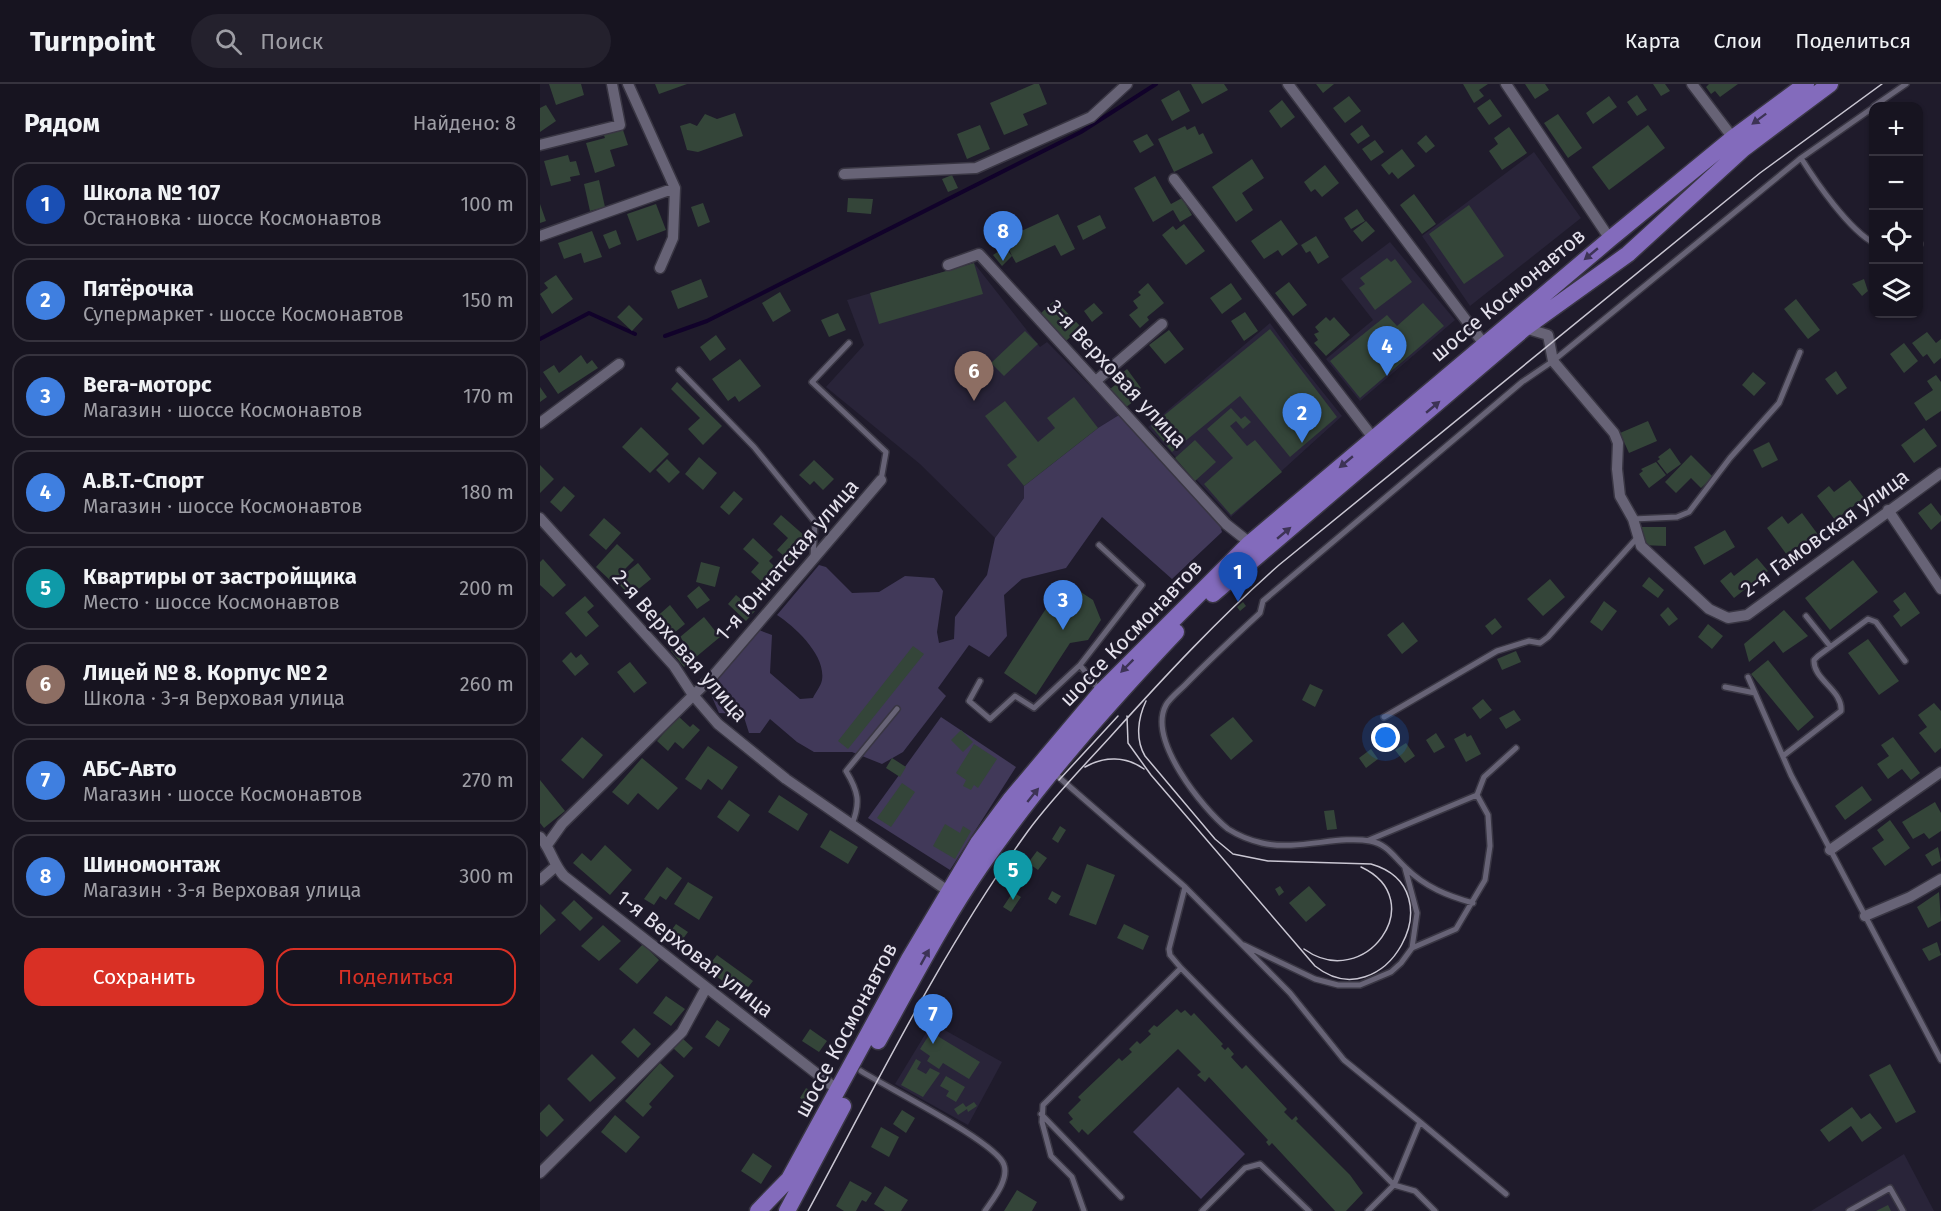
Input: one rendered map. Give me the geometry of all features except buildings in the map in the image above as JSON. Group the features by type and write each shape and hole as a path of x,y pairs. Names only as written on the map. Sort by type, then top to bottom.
{"main road":[{"name":"шоссе Космонавтов","path":"758,1211 789,1179 948,891 1010,800 1101,692 1250,543 1610,238 1733,138 1806,84"},
{"name":"шоссе Космонавтов","path":"787,1211 861,1071 937,936 979,868 1053,771 1099,716 1214,594 1525,328 1628,254 1743,149 1830,84"}],"street":[{"path":"540,145 620,125 612,84"},
{"path":"628,84 675,188 673,238 660,268"},
{"path":"844,174 976,168 1091,117 1127,84"},
{"path":"1288,84 1484,344"},
{"path":"1506,84 1610,238"},
{"path":"1692,84 1733,138"},
{"path":"1174,179 1374,439"},
{"path":"540,236 675,188"},
{"name":"3-я Верховая улица","path":"948,265 979,254 1097,380 1226,524 1250,543"},
{"path":"1097,380 1162,324"},
{"path":"1525,328 1548,335 1553,361 1614,433 1618,442 1617,468 1620,496 1633,519 1637,538"},
{"path":"540,423 619,364"},
{"name":"2-я Гамовская улица","path":"1637,538 1641,546 1709,609 1728,618 1747,615 1941,472"},
{"name":"1-я Юннатская улица","path":"543,841 713,676 881,480"},
{"path":"1888,510 1941,589"},
{"name":"2-я Верховая улица","path":"540,518 674,666 693,695 718,724 786,779 948,891"},
{"path":"1830,850 1941,772"},
{"path":"540,880 555,867 543,841"},
{"name":"1-я Верховая улица","path":"555,867 839,1091"},
{"path":"1865,915 1910,897 1941,879"},
{"path":"540,1173 682,1032 706,988"}],"lane":[{"path":"1881,102 1906,84"},
{"path":"1516,748 1484,777 1477,795 1369,840 1278,845 1251,841 1234,833 1206,809 1177,768 1167,742 1163,723 1166,706 1203,666 1260,613 1263,601 1522,382 1553,361 1801,158 1869,110"},
{"path":"1801,158 1818,186 1869,240"},
{"path":"849,343 812,382 886,452 881,480"},
{"path":"1633,519 1677,517 1689,512 1730,458 1779,403 1800,352"},
{"path":"679,370 754,447 815,522 813,559"},
{"path":"1384,717 1497,651 1529,641 1540,643 1548,637 1637,538"},
{"path":"980,681 969,701 990,719 1015,696 1034,708 1080,665 1142,585 1099,545"},
{"path":"1806,616 1830,646"},
{"path":"1783,756 1841,711 1839,699 1814,664 1818,656 1830,646 1864,620 1872,620 1905,661"},
{"path":"1080,665 1101,692"},
{"path":"1748,677 1783,756 1830,850 1941,1060"},
{"path":"1725,687 1755,693"},
{"path":"852,824 856,813 857,789 846,771 897,709"},
{"path":"1053,771 1185,887 1290,993 1344,1060 1506,1194"},
{"path":"1412,948 1456,929 1485,880 1490,846 1488,815 1477,795"},
{"path":"1369,840 1387,848 1405,867 1448,896 1473,903"},
{"path":"1240,944 1315,979 1350,986 1370,983 1391,972 1412,948 1417,913 1405,867"},
{"path":"1185,887 1169,949 1170,955 1394,1185 1415,1191 1436,1211"},
{"path":"1084,1211 1072,1177 1051,1156 1041,1114 1050,1097 1181,968"},
{"path":"861,1071 979,1140 1000,1156 1004,1164 1004,1178 985,1211"},
{"path":"1041,1114 1121,1197"},
{"path":"1368,1211 1394,1185 1420,1122"},
{"path":"1202,1211 1252,1164 1260,1164 1268,1169 1309,1211"},
{"path":"1851,1210 1890,1188 1903,1211"},
{"path":"1296,1211 1301,1203"}],"shaded area":[{"path":"1534,152 1581,218 1470,306 1422,236"},
{"path":"1390,242 1455,320 1360,401 1326,359 1373,320 1341,279"},
{"path":"974,263 1040,347 1047,342 1119,415 1098,428 1024,486 1024,498 995,538 920,464 826,387 864,345 847,300"},
{"path":"1270,323 1342,416 1231,517 1148,427"},
{"path":"1119,415 1218,518 1222,532 1172,579 1102,517 1066,568 1022,579 1004,595 1007,636 989,657 969,645 938,688 946,696 903,752 882,764 852,752 814,752 797,742 770,719 760,733 749,733 743,714 719,713 709,690 759,630 772,635 770,673 800,699 813,698 822,680 819,661 800,634 777,615 819,565 826,567 852,593 879,592 905,576 934,578 943,591 937,632 939,643 954,639 955,617 987,575 995,538 1024,498 1024,486 1098,428"},
{"path":"941,717 1016,767 950,870 868,818"},
{"path":"932,1023 1002,1062 968,1125 895,1084"},
{"path":"1178,1087 1245,1154 1201,1199 1133,1132"},
{"path":"1904,1154 1934,1211 1811,1211"}],"waterway":[{"path":"665,336 707,321 1081,132 1156,84"},
{"path":"540,339 589,313 635,334"}],"tram line":[{"path":"808,1211 939,970 997,876 1028,831 1068,782 1172,670 1279,565 1760,173 1882,84"},
{"path":"1127,716 1128,743 1151,775 1315,966 1341,978 1365,977 1386,964 1401,945 1410,922 1409,898 1396,878 1371,864 1268,861 1233,854 1215,839 1145,756 1140,743 1139,728 1146,701"},
{"path":"1059,780 1118,716"},
{"path":"1085,767 1092,763 1115,759 1130,762 1144,769"},
{"path":"1304,949 1327,959 1349,959 1368,951 1382,937 1390,919 1391,900 1381,882 1361,867"}],"place":[{"name":"Шиномонтаж","path":"1003,261"},
{"name":"А.В.Т.-Спорт","path":"1387,376"},
{"name":"Лицей № 8. Корпус № 2","path":"974,401"},
{"name":"Пятёрочка","path":"1302,443"},
{"name":"Школа № 107","path":"1238,602"},
{"name":"Вега-моторс","path":"1063,630"},
{"name":"Квартиры от застройщика","path":"1013,900"},
{"name":"АБС-Авто","path":"933,1044"}]}
